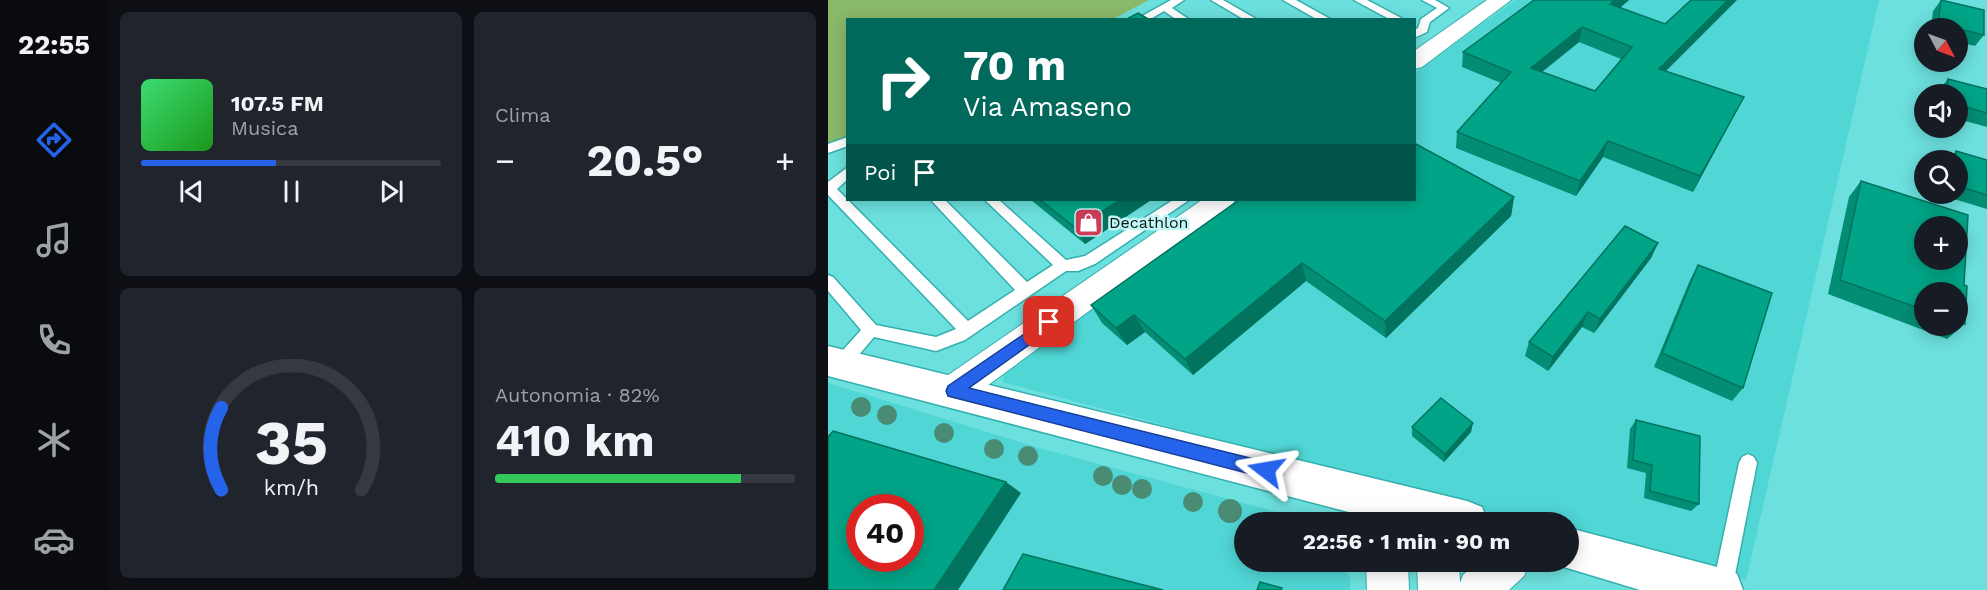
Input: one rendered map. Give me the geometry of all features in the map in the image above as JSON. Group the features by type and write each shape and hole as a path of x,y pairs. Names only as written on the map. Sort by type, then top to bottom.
{"street":[{"path":"1416,61 1501,0"},
{"path":"953,391 1220,201"},
{"path":"835,362 953,391 1363,508 1393,512"},
{"path":"1579,552 1721,590"},
{"path":"1387,572 1388,590"},
{"path":"1438,572 1439,590"},
{"path":"1478,590 1497,572"}],"lane":[{"path":"1144,18 1179,0"},
{"path":"1216,0 1249,18"},
{"path":"1288,0 1323,18"},
{"path":"1359,0 1396,18"},
{"path":"1417,31 1425,21 1444,8 1427,0"},
{"path":"1164,7 1182,18"},
{"path":"828,149 846,142"},
{"path":"846,173 829,189 967,330"},
{"path":"938,201 1026,291"},
{"path":"992,201 1063,266"},
{"path":"828,281 871,330 936,344 967,330 1063,266 1078,265 1089,260 1180,201"},
{"path":"835,362 871,330"},
{"path":"1721,590 1748,463"}],"shaded area":[{"path":"1515,0 1879,0 1746,580 1579,536 1579,512 1490,512 1002,382 1005,372 1241,201 1416,201 1416,72"},
{"path":"828,383 1039,448 1277,512 1234,512 1234,572 1346,572 1350,577 1350,590 828,590"}],"green space":[{"path":"828,0 1149,0 1115,18 846,18 846,142 828,149"}],"building":[{"path":"1534,0 1615,0 1610,4 1665,24 1691,0 1728,0 1659,69 1744,97 1700,176 1608,141 1580,181 1457,132 1511,72 1463,52","holes":["1582,27 1632,47 1595,91 1531,68"]},
{"path":"1941,0 1984,10 1984,35 1968,31 1968,18 1939,18"},
{"path":"1138,13 1147,18 1129,18"},
{"path":"1948,79 1968,84 1948,84"},
{"path":"1968,84 1987,89 1987,113 1968,108"},
{"path":"1416,144 1514,197 1385,321 1302,263 1185,359 1134,315 1116,328 1091,305 1238,201 1416,201"},
{"path":"1968,154 1987,160 1987,195 1968,189"},
{"path":"1861,181 1914,198 1914,204 1933,204 1968,215 1914,216 1914,270 1965,270 1964,282 1914,282 1914,306 1840,280"},
{"path":"1041,201 1118,201 1076,228"},
{"path":"1625,226 1658,243 1600,319 1588,312 1553,357 1529,342"},
{"path":"1698,265 1772,293 1743,388 1662,353"},
{"path":"1441,398 1473,423 1445,454 1412,427"},
{"path":"1636,420 1700,436 1699,504 1650,491 1652,465 1633,460"},
{"path":"833,431 1006,482 934,590 828,590 828,437"},
{"path":"1023,554 1163,590 1003,590"},
{"path":"1260,582 1282,588 1281,590 1257,590"}],"place":[{"name":"Decathlon","path":"1088,222"}],"route":[{"path":"1049,322 953,391 1266,470"}]}
